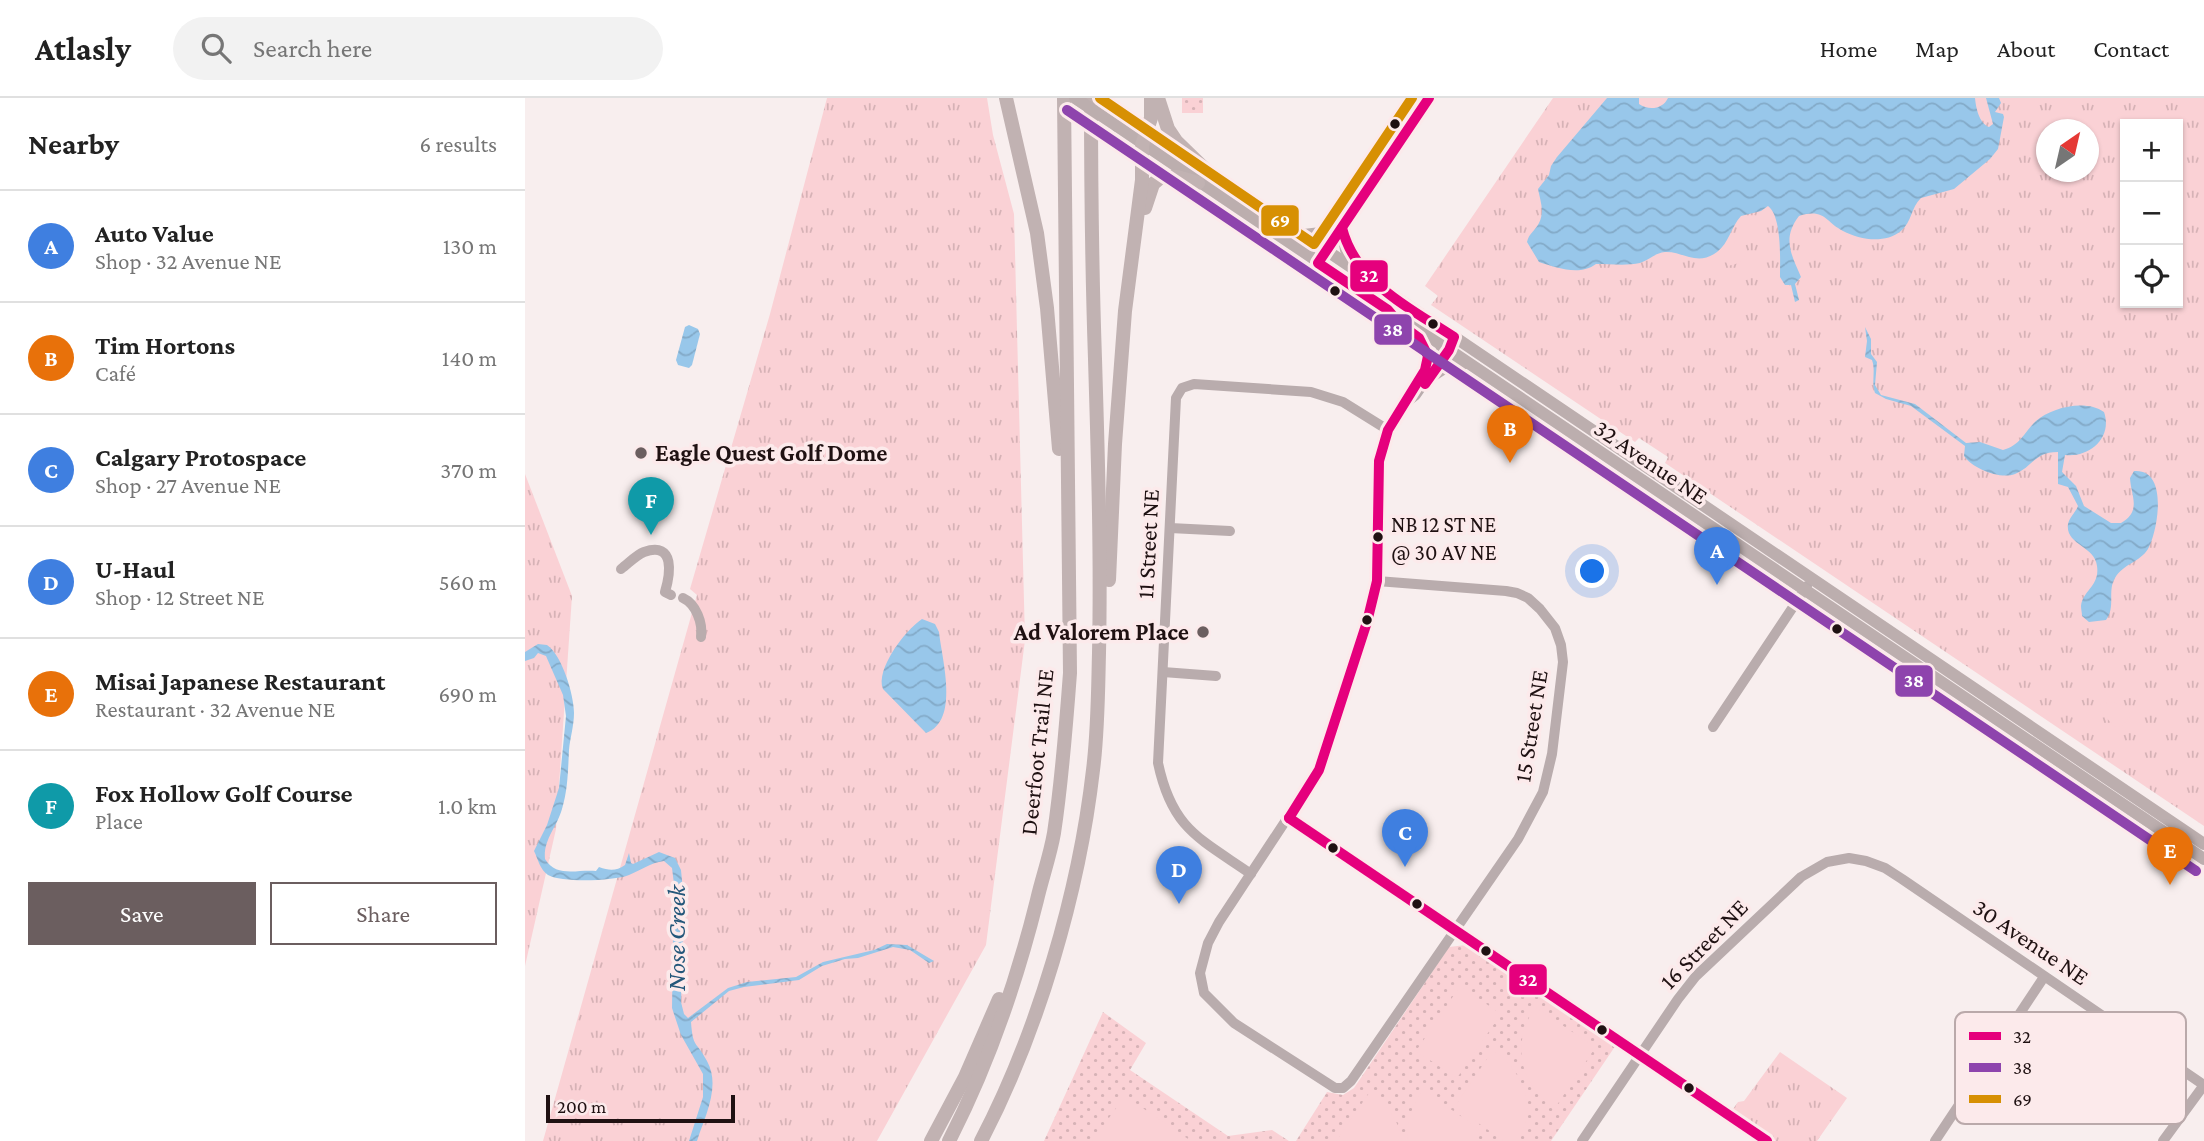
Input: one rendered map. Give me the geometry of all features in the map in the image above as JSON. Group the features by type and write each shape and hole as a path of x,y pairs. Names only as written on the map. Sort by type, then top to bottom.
{"highway":[{"path":"1006,98 1037,233 1047,307 1060,467 1067,489"},
{"path":"1012,98 1013,127"},
{"name":"Deerfoot Trail NE","path":"949,1141 996,1034 1023,959 1053,836 1063,763 1070,673 1064,98"},
{"path":"1091,98 1093,299 1101,575 1097,724"},
{"path":"981,1141 1011,1075 1052,963 1081,853 1093,770 1109,588 1123,337 1145,138 1151,118 1151,98"},
{"path":"1158,98 1168,129 1176,141 1213,177"},
{"path":"1129,281 1153,184 1161,177 1168,176 1198,183"},
{"path":"931,1141 965,1077 997,1005 1037,900"},
{"path":"987,1141 1006,1106 1037,1028 1060,959 1062,927"}],"main road":[{"name":"32 Avenue NE","path":"1075,98 1117,126 1145,138 1213,177 1327,250 2204,859"},
{"name":"32 Avenue NE","path":"1097,98 1117,111 1198,183 1467,363 2204,844"},
{"path":"1304,236 1344,225 1346,250 1368,278"},
{"path":"1388,310 1423,344 1428,356 1427,374 1452,363 1467,363"}],"street":[{"path":"1318,263 1429,98"},
{"path":"1251,874 1319,770 1367,622 1377,581 1379,461 1388,430 1407,402 1410,391 1427,374 1454,337"},
{"name":"11 Street NE","path":"1251,874 1192,833 1177,816 1158,763 1176,398 1182,388 1194,384 1311,392 1343,402 1388,430"},
{"path":"1170,528 1230,531"},
{"path":"621,569 644,552 660,551 667,556 671,569 665,592 671,595"},
{"name":"15 Street NE","path":"1251,874 1208,943 1200,974 1204,993 1234,1023 1329,1085 1343,1088 1351,1081 1518,839 1543,792 1552,754 1562,680 1561,645 1555,628 1540,609 1528,598 1517,593 1377,581"},
{"path":"1713,727 1807,585"},
{"path":"683,598 689,601 703,626 701,637"},
{"path":"1163,672 1216,676"},
{"path":"1289,818 1767,1141"},
{"name":"30 Avenue NE","path":"1827,862 1849,858 1865,860 1885,869 2096,1012"},
{"name":"16 Street NE","path":"1581,1141 1678,999 1717,955 1801,877 1827,862"},
{"path":"2021,1012 2044,977"},
{"name":"30 Avenue NE","path":"2186,1073 2204,1085"},
{"path":"2186,1110 2204,1085"},
{"path":"1935,1141 1955,1111"},
{"path":"2163,1141 2175,1124"}],"green space":[{"path":"827,98 987,98 993,135 1014,214 1025,640 986,945 877,1141 543,1141 697,595 690,589 770,314"},
{"path":"1182,98 1203,98 1203,113 1182,113"},
{"path":"1553,98 2204,98 2204,826 1665,463 1668,457 1639,438 1635,442 1431,305 1438,296 1425,286"},
{"path":"1739,236 1745,238 1746,255 1739,263 1728,266 1724,257"},
{"path":"525,474 572,596 556,829 525,966"},
{"path":"2112,702 2125,706 2130,711 2129,718 2121,727 2114,726 2100,711 2101,704"},
{"path":"1466,945 1616,1045 1551,1141 1296,1141 1327,1092 1343,1095 1354,1088 1449,947"},
{"path":"1460,986 1501,1014 1457,1078 1416,1051"},
{"path":"1535,1007 1592,1045 1593,1051 1555,1108 1533,1087 1523,1062 1523,1035"},
{"path":"1103,1012 1146,1043 1130,1070 1228,1136 1272,1130 1289,1141 1044,1141"},
{"path":"1493,1050 1512,1068 1524,1091 1527,1115 1518,1141 1504,1141 1458,1109 1457,1103"},
{"path":"1780,1052 1847,1098 1817,1141 1776,1141 1734,1112 1738,1102 1744,1101"},
{"path":"1423,1090 1478,1128 1480,1133 1474,1141 1408,1141 1411,1114"},
{"path":"1369,1093 1391,1113 1402,1141 1336,1141"},
{"path":"1125,1096 1191,1141 1092,1141"}],"water":[{"path":"1607,98 1639,98 1639,104 1651,108 1663,105 1668,98 1975,98 1980,119 1989,127 1993,124 1986,98 1999,98 2001,103 1995,112 2003,114 2004,117 1998,149 1990,159 1954,189 1921,198 1905,227 1895,235 1880,239 1857,237 1820,215 1799,216 1790,239 1791,253 1801,277 1795,284 1799,300 1795,302 1791,285 1785,285 1780,277 1778,228 1773,211 1768,206 1761,211 1741,216 1721,248 1703,258 1665,252 1640,263 1596,264 1583,270 1539,262 1527,242 1541,219 1538,189 1549,175 1557,157"},
{"path":"689,325 698,329 700,334 689,368 678,365 676,360 685,327"},
{"path":"1865,327 1871,339 1871,354 1877,362 1875,385 1881,395 1915,404 1966,443 1980,442 2003,450 2014,445 2036,421 2051,412 2079,405 2104,412 2106,421 2102,438 2090,450 2065,455 2062,472 2076,486 2084,506 2111,523 2121,523 2131,513 2134,503 2130,478 2134,471 2145,473 2152,479 2158,502 2152,540 2141,557 2122,569 2115,578 2111,610 2106,620 2089,622 2082,616 2082,601 2094,583 2097,566 2091,554 2071,537 2068,531 2069,521 2078,506 2068,487 2058,484 2058,452 2044,454 2021,471 2009,475 1994,474 1973,465 1964,456 1965,446 1911,406 1875,393 1872,360 1865,357"},
{"path":"922,619 935,624 939,632 946,688 943,716 936,726 926,733 883,689 882,681 887,661 893,651"},
{"name":"Nose Creek","path":"538,644 547,645 558,657 569,686 574,713 565,794 560,816 546,846 545,859 561,871 596,871 599,867 610,870 625,865 629,853 633,864 659,852 675,858 681,870 684,901 681,1002 688,1018 728,988 747,982 796,977 823,962 874,950 887,944 907,945 934,961 929,963 910,950 893,947 822,966 799,980 729,991 691,1022 694,1041 707,1061 712,1081 710,1101 697,1141 689,1141 703,1097 703,1074 681,1035 672,1008 676,914 671,895 675,892 672,868 664,861 612,879 555,878 545,873 534,851 547,825 559,788 566,716 563,695 546,656 538,653 534,658 525,661 525,652"}],"transit line":[{"name":"69","path":"1100,98 1314,244 1412,98"},
{"name":"32","path":"1289,818 1319,770 1367,622 1377,581 1379,461 1388,430 1425,370 1428,356 1419,338 1400,324 1388,310 1318,263 1429,98"},
{"name":"38","path":"1067,110 2196,871"},
{"name":"32","path":"1342,228 1349,247 1372,279 1403,304 1454,337 1449,350 1425,384"},
{"name":"32","path":"1289,818 1767,1141"}],"place":[{"name":"Eagle Quest Golf Dome","path":"641,453"},
{"name":"Tim Hortons","path":"1510,463"},
{"name":"Fox Hollow Golf Course","path":"651,535"},
{"name":"NB 12 ST NE @ 30 AV NE","path":"1378,537"},
{"name":"Auto Value","path":"1717,585"},
{"name":"Ad Valorem Place","path":"1203,632"},
{"name":"Calgary Protospace","path":"1405,867"},
{"name":"Misai Japanese Restaurant","path":"2170,885"},
{"name":"U-Haul","path":"1179,904"}]}
